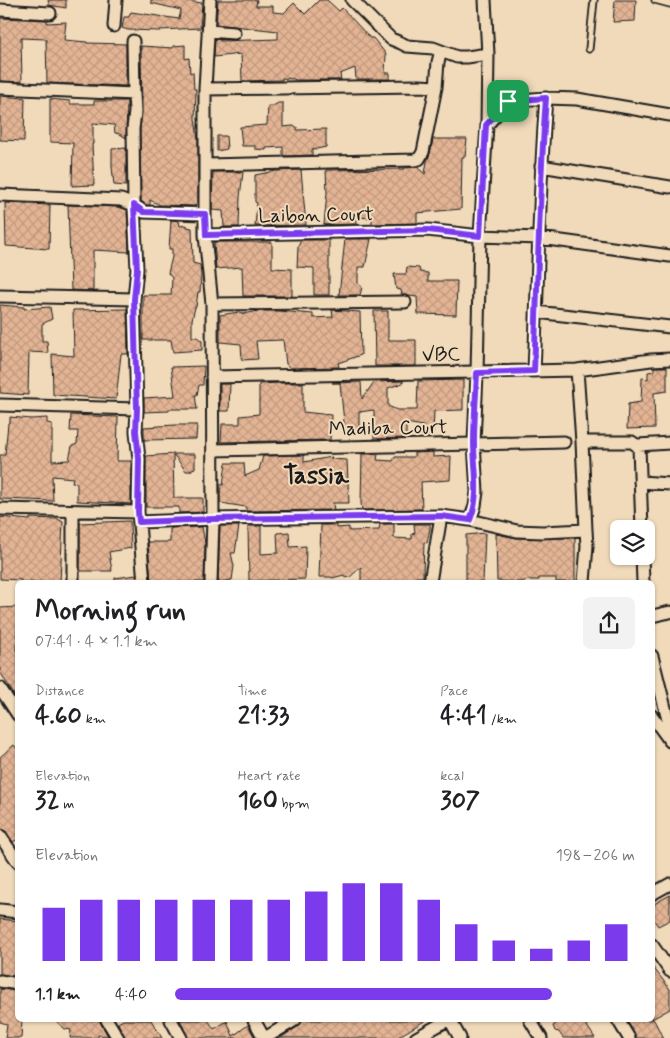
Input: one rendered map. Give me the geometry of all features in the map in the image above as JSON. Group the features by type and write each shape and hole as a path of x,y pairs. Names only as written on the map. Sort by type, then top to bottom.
{"street":[{"path":"114,26 116,0"},
{"path":"210,0 205,89 205,214 212,304 213,519 211,580"},
{"path":"352,0 396,41 407,46 433,48 462,57 488,54"},
{"path":"470,520 477,492 474,444 488,54 485,0"},
{"path":"0,10 18,5 50,13"},
{"path":"208,31 234,33"},
{"path":"133,41 135,112 133,129 134,205 137,269 134,299 136,431 139,459 138,518 144,580"},
{"path":"206,165 418,159 423,152 441,51"},
{"path":"205,89 436,87"},
{"path":"0,88 134,94"},
{"path":"486,125 508,101 546,98 577,99 670,115"},
{"path":"534,371 541,166 546,98"},
{"path":"541,166 670,187"},
{"path":"0,195 121,200 134,205 144,212 205,214"},
{"name":"Laibon Court","path":"206,235 428,230 480,236 540,238 670,256"},
{"path":"0,296 134,299"},
{"path":"212,304 405,302"},
{"path":"536,312 670,327"},
{"name":"VBC","path":"212,377 577,370 670,359"},
{"path":"577,370 587,546 584,580"},
{"path":"0,404 137,409"},
{"name":"Madiba Court","path":"213,450 564,442"},
{"path":"582,442 632,442 638,445 670,443"},
{"path":"638,445 642,520"},
{"path":"640,482 670,484"},
{"path":"0,509 73,512 138,518 441,516 470,520 518,531 586,530"},
{"path":"73,512 74,580"},
{"path":"430,580 441,516"},
{"path":"642,565 643,580"},
{"path":"655,615 670,612"},
{"path":"655,662 664,682 670,728"},
{"path":"0,689 15,711"},
{"path":"655,720 670,741"},
{"path":"1,839 15,858"},
{"path":"655,892 670,884"},
{"path":"0,910 15,912"},
{"path":"655,949 670,971"},
{"path":"0,982 15,984"},
{"path":"108,1022 118,1038"},
{"path":"172,1022 181,1038"},
{"path":"255,1022 265,1038 292,1022"},
{"path":"416,1038 445,1022"},
{"path":"450,1022 460,1038"},
{"path":"531,1022 542,1038"},
{"path":"619,1022 629,1038"}],"lane":[{"path":"589,48 594,0"},
{"path":"655,0 670,4"}],"building":[{"path":"48,0 66,0 66,8 49,5"},
{"path":"151,0 180,0 202,3 200,28 160,31 128,30 122,28 124,17 129,17 131,12 179,19 181,10 151,3"},
{"path":"218,0 257,0 256,6 273,6 273,12 284,13 294,3 305,14 319,0 327,0 339,11 342,8 370,38 373,38 386,54 385,73 390,73 390,79 356,79 355,68 340,74 341,80 295,80 282,78 282,80 242,81 241,54 214,57 215,39 220,41 278,39 278,31 216,24"},
{"path":"615,0 636,0 635,21 613,22"},
{"path":"0,18 47,20 47,23 66,22 64,40 87,43 126,44 126,86 47,83 46,39 21,38 22,82 0,81"},
{"path":"185,45 185,59 189,58 190,73 193,72 194,89 196,89 195,119 198,139 198,203 195,206 160,205 150,200 150,205 146,205 141,201 141,46 173,48 174,46"},
{"path":"0,96 25,98 24,141 0,140"},
{"path":"50,99 70,101 70,104 94,104 94,101 127,101 126,138 115,133 114,125 93,123 94,185 72,186 73,143 50,142"},
{"path":"283,103 283,127 293,126 297,127 297,130 326,129 326,147 312,150 312,155 283,156 283,147 266,148 266,150 255,149 255,146 242,146 240,127 267,125 268,106"},
{"path":"217,136 226,136 227,149 217,151"},
{"path":"433,139 467,139 465,157 462,157 461,209 417,213 417,223 372,224 372,218 356,217 356,224 324,225 327,193 326,170 404,169 417,167 425,174"},
{"path":"126,148 126,186 114,185 112,149"},
{"path":"301,170 306,225 255,226 257,203 255,202 255,175 276,171"},
{"path":"213,172 243,172 239,227 224,227 223,211 212,210"},
{"path":"5,203 50,205 49,249 6,246"},
{"path":"68,205 119,207 127,210 129,252 93,250 93,291 71,290"},
{"path":"171,220 179,221 180,226 187,225 187,227 192,228 193,263 200,265 201,275 200,292 198,292 192,320 192,337 197,337 202,341 202,350 173,352 171,340 143,340 143,295 171,295 172,278 168,273 172,257 172,249 169,249"},
{"path":"345,239 371,239 365,267 358,267 358,284 362,287 360,295 339,295"},
{"path":"301,240 329,240 329,295 314,295 314,268 297,267 298,247"},
{"path":"214,242 272,242 272,268 292,269 292,296 243,296 242,267 216,269"},
{"path":"407,267 419,268 420,272 428,273 428,281 457,281 456,315 418,314 417,297 402,295 401,290 396,289 394,274 406,274"},
{"path":"0,305 24,307 24,309 50,307 52,319 42,324 42,341 47,341 48,353 29,352 28,395 0,393"},
{"path":"127,309 128,354 121,354 116,399 53,395 52,354 74,356 73,310"},
{"path":"332,310 360,312 361,355 338,363 339,367 290,368 286,364 283,340 256,341 258,359 242,360 241,344 220,342 220,315 239,312 244,314 258,311 279,311 313,314 313,318 333,317"},
{"path":"374,311 388,311 388,340 416,340 416,366 375,366"},
{"path":"204,366 203,385 199,385 197,395 195,395 197,409 169,409 169,411 144,412 144,398 175,396 171,367"},
{"path":"654,367 667,367 667,391 654,393 655,428 627,429 628,404 641,402 642,378 648,379 648,372 654,371"},
{"path":"463,380 463,410 434,411 433,433 423,436 423,426 406,423 406,438 374,439 374,410 359,412 359,432 349,435 345,432 340,383 332,383 361,382 362,399 374,382 403,381 403,383 388,388 388,406 397,410 417,410 418,381"},
{"path":"303,383 303,412 331,415 330,440 221,442 222,424 240,424 240,416 259,414 259,384"},
{"path":"220,384 230,384 229,411 220,411"},
{"path":"71,415 118,417 117,461 131,461 131,504 77,501 77,483 72,482 73,478 52,476 53,501 0,499 0,455 5,455 10,417 47,418 47,423 52,424 52,461 69,460 72,446 77,444 78,431 70,431"},
{"path":"197,425 196,439 144,440 144,427"},
{"path":"433,452 433,457 451,456 450,480 421,482 422,509 362,510 362,454 378,454 377,460 393,461 395,457 414,457 414,453"},
{"path":"173,454 195,454 195,468 191,471 186,471"},
{"path":"173,454 174,498 203,498 203,512 179,513 179,507 146,507 146,456"},
{"path":"304,455 304,462 332,457 331,459 347,460 349,503 333,503 334,510 246,511 246,507 220,503 220,485 223,485 226,463 244,463 245,476 259,470 263,456"},
{"path":"0,517 30,520 30,518 58,519 63,522 60,580 0,579"},
{"path":"130,521 131,548 109,552 112,571 80,571 80,523"},
{"path":"380,524 394,524 394,538 412,539 412,534 415,533 414,524 430,524 427,543 424,542 423,577 416,577 416,580 361,580 361,567 350,577 345,578 344,575 332,578 319,577 321,525 336,525 336,528 349,527 349,531 379,530"},
{"path":"220,526 239,526 235,553 231,553 234,566 232,580 218,580"},
{"path":"248,526 261,526 261,554 278,553 277,533 289,532 290,547 306,546 305,579 249,580"},
{"path":"202,527 205,543 204,580 151,580 148,542 170,542 170,529"},
{"path":"485,533 483,580 466,580 466,535"},
{"path":"496,534 517,538 575,538 575,580 539,578 539,580 497,580"},
{"path":"136,575 137,580 115,580 115,578"},
{"path":"15,607 15,696 0,672 0,608"},
{"path":"14,745 15,746 15,841 13,842 6,831 0,829 0,757"},
{"path":"670,895 670,920 658,926 655,922 655,903"},
{"path":"0,919 15,921 14,976 0,974"},
{"path":"655,970 670,989 670,1009 655,1017"},
{"path":"0,989 15,991 15,1022 22,1022 21,1038 5,1038 7,1024 0,1022"},
{"path":"57,1022 100,1022 108,1036 98,1035 98,1038 70,1038 71,1030 65,1029"},
{"path":"152,1022 162,1038 125,1038 118,1023"},
{"path":"181,1022 209,1022 214,1029 227,1022 233,1036 248,1025 255,1038 188,1038"},
{"path":"301,1022 423,1022 396,1038 280,1038 299,1026"},
{"path":"558,1022 584,1022 595,1038 563,1038 559,1032 555,1031 553,1026"},
{"path":"628,1022 655,1022 663,1038 636,1038"}],"district":[{"name":"Tassia","path":"316,474"}],"route":[{"path":"546,98 541,166 534,371 477,373 474,444 477,492 470,520 441,516 213,519 139,522 134,299 137,269 134,205 144,212 205,214 206,235 428,230 480,236 486,125 508,101 546,98"}]}
